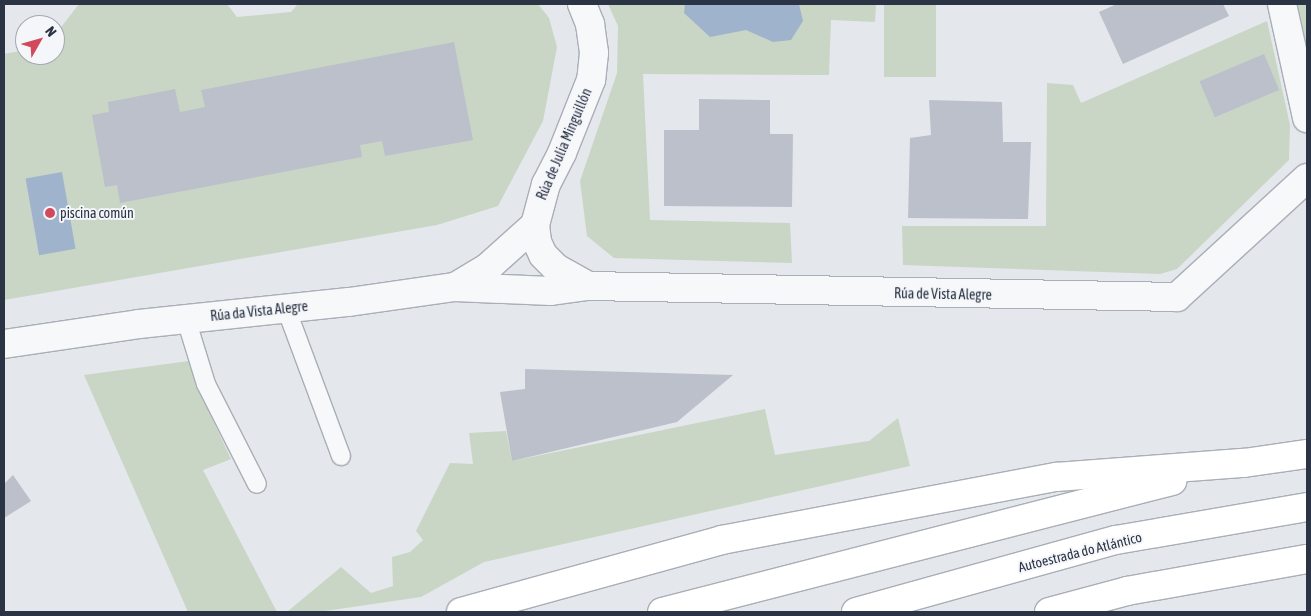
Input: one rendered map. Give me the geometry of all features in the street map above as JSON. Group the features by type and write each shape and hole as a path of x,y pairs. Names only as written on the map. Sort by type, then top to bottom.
{"highway":[{"path":"461,612 732,538 1056,477 1244,463 1307,454"},
{"path":"662,612 1244,463"},
{"name":"Autoestrada do Atlántico","path":"856,612 1116,540 1307,507"},
{"path":"1049,612 1127,591 1307,559"}],"street":[{"name":"Rúa de Julia Minguillón","path":"543,254 537,242 535,225 546,184 591,80 594,53 590,24 582,4"},
{"path":"1282,4 1307,118"},
{"name":"Rúa de Vista Alegre","path":"543,254 556,268 588,286 1177,297 1307,178"},
{"name":"Rúa da Vista Alegre","path":"455,287 493,263 535,225"},
{"name":"Rúa da Vista Alegre","path":"494,287 526,271 543,254"},
{"name":"Rúa da Vista Alegre","path":"4,344 186,319 455,287 494,287 551,292 588,286"}],"lane":[{"path":"286,308 341,456"},
{"path":"186,319 206,384 257,484"}],"green space":[{"path":"79,4 227,4 237,17 291,12 298,4 538,4 549,18 557,47 543,121 498,206 437,225 4,300 4,54 15,52 15,65 65,65 65,22"},
{"path":"608,4 876,4 875,22 831,20 829,75 643,74 650,220 790,223 792,263 614,258 587,236 580,181 617,73 618,26"},
{"path":"884,4 936,4 936,77 884,77"},
{"path":"1295,4 1307,4 1307,63"},
{"path":"1267,21 1290,125 1289,160 1177,269 1160,274 903,265 902,226 1046,226 1047,83 1073,85 1081,103"},
{"path":"189,361 195,382 231,459 203,470 277,612 188,612 84,375"},
{"path":"765,409 775,455 869,441 898,418 910,466 484,562 421,597 318,612 287,612 341,567 371,593 393,586 392,557 410,552 423,540 416,531 450,463 473,464 469,433 506,431 512,461"}],"water":[{"path":"685,4 799,4 803,21 791,40 773,42 746,30 710,37 684,13"},
{"name":"piscina común","path":"62,172 76,249 39,255 26,178"}],"building":[{"path":"1117,4 1223,4 1229,16 1123,64 1099,12"},
{"path":"454,42 473,140 385,156 382,141 360,145 362,157 120,203 117,185 105,187 92,115 109,112 108,102 175,89 180,112 205,107 201,90"},
{"path":"1264,54 1279,90 1215,117 1200,81"},
{"path":"699,99 770,100 770,134 793,134 792,207 664,206 664,130 699,130"},
{"path":"929,100 1002,102 1003,142 1031,142 1028,219 908,218 910,138 931,135"},
{"path":"525,369 733,375 677,422 512,461 500,392 525,389"},
{"path":"13,475 31,501 4,518 4,484"}],"place":[{"name":"piscina común","path":"50,213"}]}
